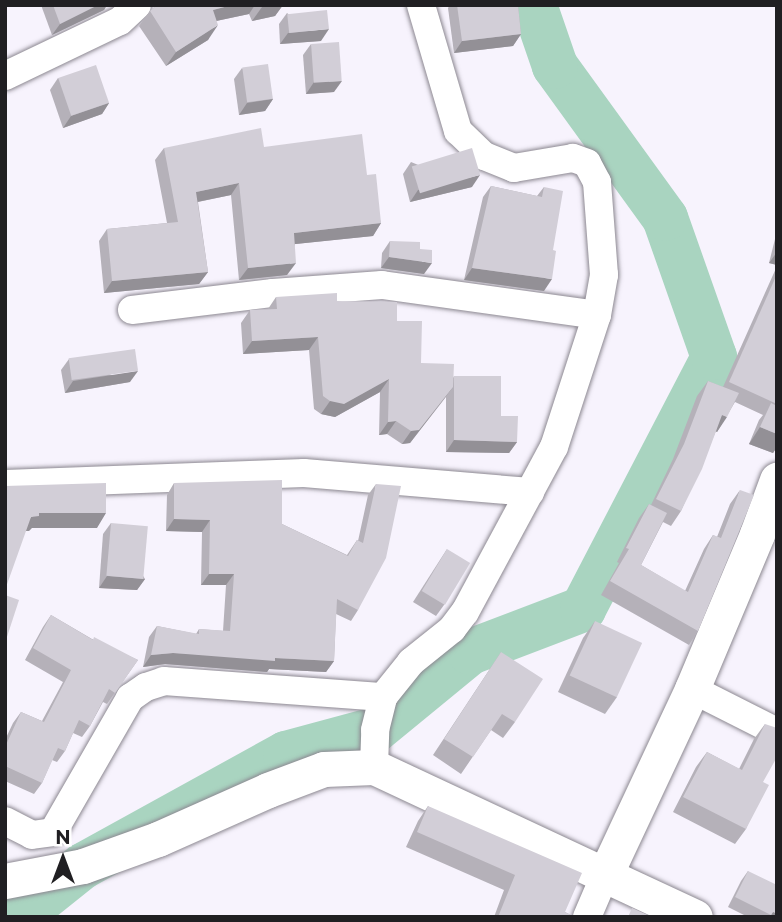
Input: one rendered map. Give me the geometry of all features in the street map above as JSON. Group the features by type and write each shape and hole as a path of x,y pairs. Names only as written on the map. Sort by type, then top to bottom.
{"street":[{"path":"5,76 120,21 137,5"},
{"path":"374,767 375,730 383,697 411,662 452,629 465,612 554,447 597,315 604,275 597,182 587,163 573,158 514,168 484,156 458,131 421,5"},
{"path":"132,310 273,293 382,285 597,315"},
{"path":"5,484 304,473 530,492"},
{"path":"587,917 692,688 777,480"},
{"path":"5,821 32,835 52,832 130,698 164,681 383,697"},
{"path":"692,688 777,732"},
{"path":"5,881 83,866 158,839 268,790 324,769 374,767 695,917"}],"building":[{"path":"53,5 98,5 60,24"},
{"path":"157,5 232,5 213,10 218,25 176,52 150,11"},
{"path":"457,5 518,5 521,34 462,41"},
{"path":"327,10 329,29 289,33 287,14"},
{"path":"339,42 342,81 314,83 311,44"},
{"path":"268,64 273,99 247,102 242,68"},
{"path":"96,65 109,103 71,116 58,78"},
{"path":"261,128 264,147 362,134 367,175 376,174 381,223 294,233 296,263 248,268 239,183 196,192 208,272 112,281 107,229 178,222 164,148"},
{"path":"472,148 480,175 420,193 412,166"},
{"path":"491,186 542,197 544,187 563,191 553,250 556,251 552,279 472,268"},
{"path":"390,241 420,242 420,249 432,250 432,263 389,257"},
{"path":"777,274 777,404 729,382"},
{"path":"337,293 337,301 397,302 397,321 422,321 421,363 454,364 453,387 419,430 411,431 396,421 388,422 389,379 344,404 330,401 323,396 318,337 252,341 250,310 277,309 276,297"},
{"path":"135,349 138,371 72,380 69,358"},
{"path":"454,376 501,376 501,416 518,416 517,442 454,440"},
{"path":"708,381 739,393 727,417 722,415 702,469 681,511 656,499 684,444"},
{"path":"771,403 777,406 777,434 760,427"},
{"path":"282,480 282,524 348,556 357,540 363,543 376,484 401,486 386,558 358,610 337,599 334,661 275,658 275,661 173,653 151,655 157,626 199,634 199,629 230,631 234,574 209,574 210,520 174,519 174,483"},
{"path":"106,483 106,513 39,513 39,516 31,517 5,590 5,486"},
{"path":"740,490 754,495 698,631 610,581 629,549 626,548 649,504 667,513 641,565 688,592 713,535 721,538"},
{"path":"111,523 148,526 143,579 106,576"},
{"path":"447,549 470,563 445,605 422,591"},
{"path":"5,595 19,600 5,643"},
{"path":"51,615 93,640 94,637 138,660 115,693 109,689 90,726 79,720 65,751 58,748 42,783 5,766 5,747 21,712 44,722 71,670 33,648"},
{"path":"595,621 642,643 617,697 570,675"},
{"path":"501,652 543,679 515,722 502,714 473,757 444,739"},
{"path":"765,724 777,728 777,757 763,782 769,785 746,829 683,797 707,752 742,770"},
{"path":"428,806 582,873 565,912 575,917 498,917 515,875 417,832"},
{"path":"748,871 777,885 777,913 773,912 771,915 735,897"},
{"path":"632,908 652,917 628,917"}],"waterway":[{"path":"19,917 83,866 286,754 375,730 470,652 583,609 714,357 665,218 555,66 534,5"}]}
